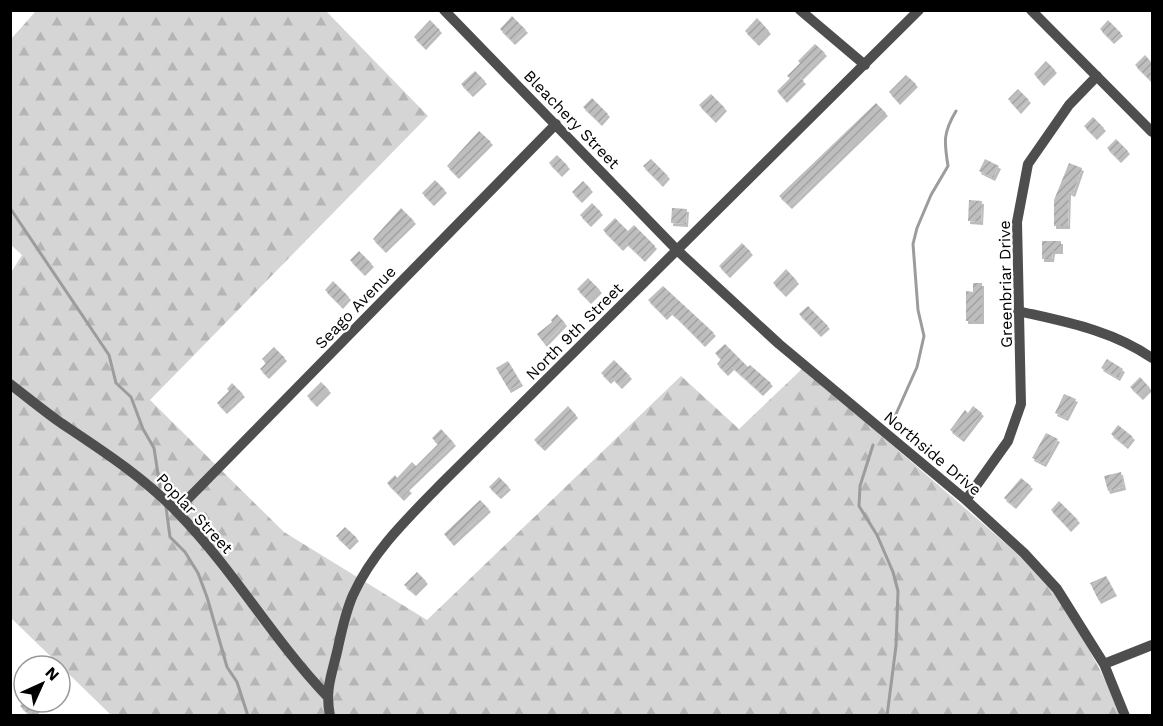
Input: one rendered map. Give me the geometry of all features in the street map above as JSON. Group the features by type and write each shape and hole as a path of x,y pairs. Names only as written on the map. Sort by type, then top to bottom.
{"street":[{"name":"Bleachery Street","path":"444,10 677,250"},
{"path":"801,10 865,65"},
{"name":"North 9th Street","path":"330,716 326,695 352,597 371,562 406,519 918,10"},
{"path":"1032,10 1152,132"},
{"name":"Greenbriar Drive","path":"966,500 1008,441 1021,404 1022,365 1018,311 1017,222 1028,164 1069,105 1097,76"},
{"name":"Seago Avenue","path":"176,511 556,124"},
{"name":"Northside Drive","path":"677,250 779,344 966,500 1024,553 1057,589 1104,664 1125,716"},
{"path":"1018,311 1090,327 1134,345 1152,358"},
{"name":"Poplar Street","path":"10,384 59,421 128,467 176,511 233,577 311,680 326,695"},
{"path":"1104,664 1152,645"}],"green space":[{"path":"36,11 326,11 428,116 150,400 284,532 427,620 681,376 739,429 803,368 1056,587 1122,715 111,715 72,677 72,654 48,654 11,618 10,274 22,255 11,245 11,39"}],"building":[{"path":"512,16 526,30 513,42 500,29"},
{"path":"757,18 769,31 757,43 745,31"},
{"path":"430,20 440,30 424,47 414,37"},
{"path":"1108,20 1121,33 1112,41 1100,29"},
{"path":"815,44 825,53 800,78 804,81 785,100 777,91 790,78 787,76 800,63 798,61"},
{"path":"1145,55 1152,63 1152,82 1135,65"},
{"path":"1046,61 1055,70 1042,83 1034,74"},
{"path":"475,71 485,81 471,94 461,84"},
{"path":"906,75 916,84 898,102 889,92"},
{"path":"1018,89 1029,100 1019,111 1008,99"},
{"path":"711,94 725,108 714,120 699,105"},
{"path":"592,98 608,114 600,123 583,107"},
{"path":"876,103 886,113 790,206 779,196"},
{"path":"1093,117 1104,128 1095,137 1084,126"},
{"path":"479,131 491,142 457,176 447,166"},
{"path":"1116,139 1128,151 1119,160 1107,148"},
{"path":"557,155 568,166 560,174 549,163"},
{"path":"651,159 668,176 661,184 643,166"},
{"path":"985,159 999,166 993,178 979,171"},
{"path":"1069,163 1082,168 1073,194 1069,192 1068,226 1054,226 1054,200"},
{"path":"435,180 445,190 432,203 422,193"},
{"path":"583,181 591,189 580,200 572,192"},
{"path":"969,200 982,201 981,222 968,221"},
{"path":"592,203 601,212 589,224 580,215"},
{"path":"401,208 414,221 384,250 373,239"},
{"path":"672,208 687,209 686,224 671,223"},
{"path":"615,218 628,231 634,225 655,246 643,259 626,243 621,248 603,230"},
{"path":"1042,241 1061,241 1061,251 1053,251 1052,259 1042,259"},
{"path":"742,243 751,252 728,275 719,266"},
{"path":"359,251 372,264 363,273 350,260"},
{"path":"786,269 797,281 784,294 773,283"},
{"path":"588,278 600,290 589,301 577,289"},
{"path":"333,281 349,297 341,306 325,290"},
{"path":"973,283 982,283 982,321 966,321 966,291 973,292"},
{"path":"663,286 714,333 703,344 670,312 665,317 648,300"},
{"path":"808,306 828,326 819,334 799,314"},
{"path":"557,314 565,323 545,344 537,334 552,322 551,320"},
{"path":"725,344 748,367 750,365 771,383 761,393 732,367 726,373 717,364 721,359 715,353"},
{"path":"274,347 285,358 267,376 260,369 266,363 262,359"},
{"path":"1107,359 1123,369 1118,378 1101,368"},
{"path":"614,360 630,376 620,386 612,378 609,381 601,373"},
{"path":"508,361 521,383 509,390 496,368"},
{"path":"1140,377 1150,388 1141,397 1130,387"},
{"path":"321,382 329,390 315,404 307,396"},
{"path":"232,383 243,394 225,411 217,403 229,391 227,389"},
{"path":"1064,394 1076,399 1066,418 1055,413"},
{"path":"568,406 576,415 543,448 534,440"},
{"path":"973,406 982,413 962,439 950,430 965,410 968,413"},
{"path":"1118,425 1133,437 1126,446 1111,434"},
{"path":"441,429 454,443 407,488 410,490 402,498 387,483 395,475 397,478 412,462 416,466 438,444 432,438"},
{"path":"1046,433 1058,439 1044,464 1032,458"},
{"path":"1121,472 1124,487 1108,491 1104,476"},
{"path":"499,477 509,487 499,496 489,487"},
{"path":"1021,478 1031,486 1014,506 1004,498"},
{"path":"480,500 489,509 452,543 444,534"},
{"path":"1059,501 1078,520 1069,529 1051,510"},
{"path":"345,527 357,538 348,547 336,536"},
{"path":"417,572 426,581 414,593 404,585"},
{"path":"1106,576 1115,593 1099,601 1090,583"}],"waterway":[{"path":"892,423 917,367 924,336 918,310 913,244 931,195 948,166 946,137 956,111"},
{"path":"10,208 109,355 116,383 131,397 143,429 154,448 160,487"},
{"path":"873,445 860,486 859,506 877,535 893,572 898,591 896,646 887,716"},
{"path":"166,507 170,537 185,552 198,573 227,667 237,682 248,716"}]}
